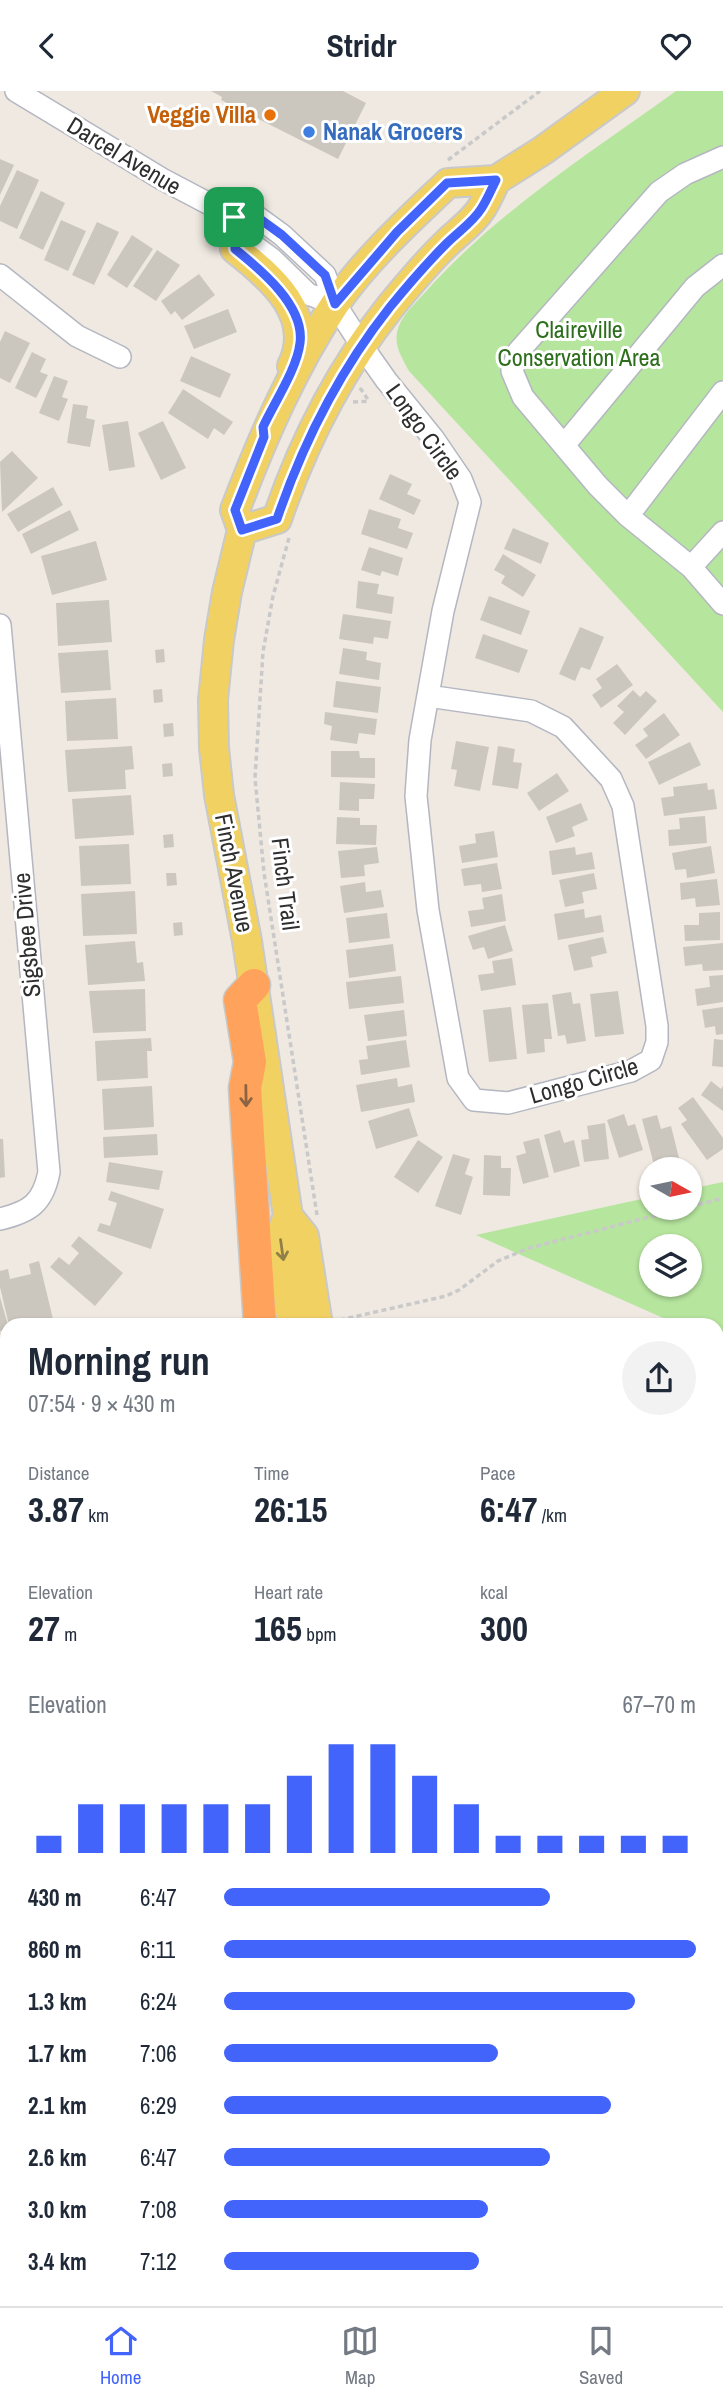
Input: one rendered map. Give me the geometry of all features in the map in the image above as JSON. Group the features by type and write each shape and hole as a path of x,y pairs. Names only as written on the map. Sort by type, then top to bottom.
{"highway":[{"path":"254,985 240,1000 250,1062 245,1088 260,1318"}],"main road":[{"name":"Finch Avenue","path":"299,1282 304,1236 288,1216 254,985 219,795 213,727 219,641 227,592 242,530 235,510 264,437 335,304 397,232 447,183 496,180 542,151 625,91"},
{"path":"242,530 277,519 313,429 362,346 426,264 480,211 496,180"},
{"path":"234,224 235,249 270,277 280,289 297,324 301,341 297,357 263,427 264,437"},
{"path":"299,1282 325,1318"},
{"path":"293,1318 299,1282"}],"street":[{"name":"Darcel Avenue","path":"16,91 234,224 307,293 335,304"},
{"path":"723,157 685,174 659,192 518,352 512,370 523,397 598,486 628,516 691,567 723,604"},
{"path":"565,444 695,286 723,265"},
{"path":"0,275 77,336 120,357"},
{"name":"Longo Circle","path":"335,304 386,380 433,437 460,479 470,502 443,611 420,740 416,796 428,910 458,1078 474,1100 508,1103 633,1071 651,1060 657,1042 657,1026 623,806 611,779 563,727 531,711 428,696"},
{"path":"628,516 723,391"},
{"path":"691,567 723,532"},
{"name":"Sigsbee Drive","path":"0,625 5,745 49,1172 38,1202 17,1215 0,1219"}],"path":[{"path":"347,403 369,401"},
{"name":"Finch Trail","path":"292,527 280,566 263,652 255,778 266,885 318,1221"},
{"path":"702,1204 723,1198"},
{"path":"349,1318 446,1296 459,1290 498,1261 529,1248 639,1220"}],"green space":[{"name":"Claireville Conservation Area","path":"676,91 723,91 723,712 409,371 398,349 396,338 401,321 408,311 485,233 547,183"},
{"path":"723,1182 723,1318 663,1318 476,1235 639,1200 639,1220 702,1220 702,1186"}],"building":[{"path":"211,91 343,91 366,103 338,159 221,100 222,97"},
{"path":"0,159 14,165 0,195"},
{"path":"17,170 39,180 17,229 0,221 0,206"},
{"path":"41,191 65,203 43,250 19,238"},
{"path":"61,220 86,231 68,271 44,260"},
{"path":"97,222 119,232 94,285 72,275"},
{"path":"132,235 153,249 127,288 107,275"},
{"path":"157,250 180,265 156,301 133,286"},
{"path":"199,274 215,295 182,320 175,311 171,315 161,301"},
{"path":"228,309 237,332 194,349 184,326"},
{"path":"5,331 30,343 10,383 0,378 0,342"},
{"path":"32,352 46,359 40,372 48,375 36,398 15,388"},
{"path":"191,356 231,374 220,398 180,381"},
{"path":"54,376 68,381 62,397 68,399 59,421 39,413"},
{"path":"183,389 233,422 224,435 214,428 208,439 168,413"},
{"path":"73,404 88,406 86,418 95,420 90,447 67,443"},
{"path":"128,421 135,467 109,471 102,425"},
{"path":"163,421 186,468 161,480 138,433"},
{"path":"12,451 38,478 2,512 0,462"},
{"path":"390,474 412,484 407,494 421,500 414,515 379,499"},
{"path":"53,487 63,505 18,532 7,514"},
{"path":"369,509 401,519 398,528 413,533 407,549 361,534"},
{"path":"70,510 79,530 31,554 22,534"},
{"path":"513,528 549,543 541,564 504,549"},
{"path":"96,541 107,580 52,595 41,556"},
{"path":"369,547 403,558 398,576 382,571 380,576 361,570"},
{"path":"503,554 536,575 523,597 501,583 505,576 494,570"},
{"path":"358,581 379,584 377,594 394,597 392,614 356,608"},
{"path":"489,596 530,611 521,635 480,620"},
{"path":"109,600 112,642 58,646 56,603"},
{"path":"343,614 391,621 388,639 374,637 373,644 339,639"},
{"path":"580,627 604,637 590,670 581,667 575,681 559,674"},
{"path":"483,634 528,650 519,673 475,658"},
{"path":"343,648 367,652 366,660 381,663 379,680 339,674"},
{"path":"164,649 165,662 156,663 155,650"},
{"path":"108,650 111,690 61,693 58,653"},
{"path":"617,664 633,685 601,708 592,695 602,688 596,679"},
{"path":"336,681 381,687 378,713 333,707"},
{"path":"162,689 163,702 154,703 153,690"},
{"path":"633,690 640,697 646,691 657,701 625,735 613,723 624,712 617,706"},
{"path":"116,698 118,739 67,741 65,701"},
{"path":"325,712 377,719 375,735 359,733 357,744 330,740 332,726 324,724"},
{"path":"664,713 680,735 646,759 635,745 648,736 643,729"},
{"path":"173,723 174,736 164,737 163,724"},
{"path":"456,741 489,747 480,791 454,786 457,770 451,769"},
{"path":"690,742 701,765 659,785 648,762"},
{"path":"132,746 134,769 125,770 126,789 68,792 65,750"},
{"path":"498,746 515,749 513,762 522,763 518,789 492,785"},
{"path":"331,751 359,751 360,758 375,758 375,778 331,777"},
{"path":"172,763 173,776 163,777 162,764"},
{"path":"557,773 569,791 539,811 527,793"},
{"path":"340,782 375,784 374,799 359,799 359,811 339,810"},
{"path":"707,783 708,790 714,789 717,809 664,816 661,798 674,796 673,787"},
{"path":"131,795 134,835 75,839 72,799"},
{"path":"581,803 588,820 572,827 575,836 556,843 546,817"},
{"path":"705,816 707,843 669,846 668,830 680,829 679,818"},
{"path":"337,817 360,818 360,825 377,825 376,845 336,844"},
{"path":"494,831 498,857 462,863 459,846 476,843 475,834"},
{"path":"173,834 174,847 164,848 163,835"},
{"path":"129,844 131,884 81,886 79,846"},
{"path":"711,846 715,873 687,878 686,869 675,870 672,853"},
{"path":"377,847 379,863 364,865 365,876 341,878 338,851"},
{"path":"575,847 576,855 592,852 595,869 552,875 549,851"},
{"path":"497,863 502,889 482,892 481,884 464,886 461,869"},
{"path":"166,873 176,873 177,885 167,886"},
{"path":"594,873 597,889 582,892 584,903 565,907 559,880"},
{"path":"717,879 720,905 696,907 695,898 681,900 680,883"},
{"path":"365,882 366,892 381,890 384,907 344,913 340,886"},
{"path":"135,891 137,934 83,936 81,894"},
{"path":"502,894 506,921 471,927 468,911 484,909 482,898"},
{"path":"584,909 585,918 601,915 604,932 558,940 554,914"},
{"path":"720,912 720,940 685,941 684,925 699,925 699,913"},
{"path":"387,913 390,938 349,943 346,918"},
{"path":"182,922 183,935 174,936 173,923"},
{"path":"505,925 513,951 488,959 484,947 473,950 468,936"},
{"path":"603,937 607,953 591,957 593,967 574,971 568,945"},
{"path":"135,941 137,963 143,962 145,981 88,985 85,945"},
{"path":"723,943 723,970 703,971 702,964 685,966 683,947"},
{"path":"393,944 396,971 349,978 346,950"},
{"path":"512,958 516,985 481,991 478,975 494,973 492,961"},
{"path":"723,975 723,1002 697,1006 695,989 710,987 709,976"},
{"path":"401,976 404,1003 349,1009 346,982"},
{"path":"145,989 146,1031 93,1033 89,991"},
{"path":"618,991 624,1034 595,1037 590,994"},
{"path":"571,992 573,1004 580,1003 586,1041 567,1044 565,1035 558,1036 552,995"},
{"path":"548,1003 552,1039 544,1039 545,1052 527,1054 522,1005"},
{"path":"511,1007 517,1059 489,1062 483,1010"},
{"path":"723,1007 723,1034 716,1035 715,1026 705,1028 702,1010"},
{"path":"404,1010 407,1036 368,1041 364,1015"},
{"path":"151,1038 152,1051 147,1051 148,1078 97,1081 95,1041"},
{"path":"714,1039 723,1040 723,1067 712,1066"},
{"path":"406,1040 410,1067 361,1075 359,1060 368,1059 366,1046"},
{"path":"397,1078 398,1087 412,1084 415,1102 361,1112 356,1085"},
{"path":"711,1081 721,1089 723,1086 723,1111 701,1095"},
{"path":"152,1086 154,1127 104,1130 102,1089"},
{"path":"693,1097 723,1138 723,1149 707,1160 681,1124 687,1120 678,1108"},
{"path":"409,1108 418,1136 376,1149 368,1121"},
{"path":"624,1114 628,1126 635,1124 643,1150 619,1158 607,1120"},
{"path":"657,1115 661,1129 671,1126 679,1157 652,1157 642,1119"},
{"path":"605,1123 609,1159 584,1162 581,1140 589,1139 587,1126"},
{"path":"560,1130 564,1143 574,1140 580,1166 554,1173 544,1135"},
{"path":"157,1134 158,1155 104,1158 103,1137"},
{"path":"539,1138 549,1177 523,1184 516,1156 526,1153 523,1142"},
{"path":"0,1139 3,1139 5,1177 0,1178"},
{"path":"418,1140 443,1157 418,1193 394,1177"},
{"path":"453,1154 470,1159 465,1174 473,1177 461,1215 435,1206"},
{"path":"484,1155 501,1156 501,1168 511,1168 510,1196 483,1195"},
{"path":"109,1162 163,1171 159,1190 106,1182"},
{"path":"111,1191 164,1209 151,1249 97,1231 100,1223 110,1226 117,1203 108,1200"},
{"path":"79,1236 123,1273 95,1306 50,1267 59,1257 69,1265 79,1253 71,1246"},
{"path":"39,1261 53,1318 7,1318 0,1287 0,1271 8,1269 10,1279 31,1274 29,1264"},
{"path":"0,1297 6,1318 0,1318"}],"place":[{"name":"Veggie Villa","path":"270,115"},
{"name":"Nanak Grocers","path":"309,132"}],"route":[{"path":"496,180 480,211 426,264 362,346 313,429 277,519 242,530 235,510 264,437 263,427 297,357 301,341 291,309 280,289 270,277 235,249 234,217 249,211 293,244 325,275 335,304 397,232 447,183 496,180"}]}
